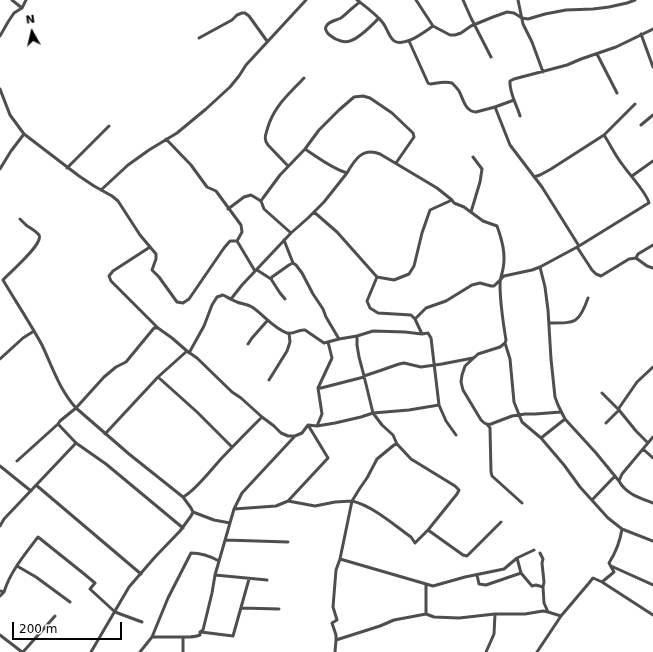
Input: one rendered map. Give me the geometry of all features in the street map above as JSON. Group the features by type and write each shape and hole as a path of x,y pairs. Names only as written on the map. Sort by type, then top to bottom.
{"street":[{"path":"12,0 22,8"},
{"path":"0,36 14,13 22,8 26,0"},
{"path":"102,190 128,165 177,133 218,98 240,76 246,65 306,0"},
{"path":"416,0 433,26 450,35 455,35 474,24 507,12 514,13 522,18 528,19 566,10 609,7 635,0"},
{"path":"463,0 491,57"},
{"path":"518,0 523,24 532,42 543,72"},
{"path":"379,18 363,33 348,42 342,42 330,36 326,30 328,24 340,18 358,1 379,18 386,27 390,36 397,42 409,41 433,26"},
{"path":"199,38 242,13 245,13 249,16 267,41"},
{"path":"520,116 511,92 510,81 567,65 616,47 653,29"},
{"path":"641,34 653,67"},
{"path":"409,41 428,83 452,83 459,91 463,101 470,111 473,112 495,107 514,100"},
{"path":"597,54 617,93"},
{"path":"288,166 266,143 265,138 276,109 304,78"},
{"path":"0,89 10,115 24,134 68,168 118,201 140,235 156,256 152,268 153,272 159,277 178,302 183,303 189,299 224,248 230,241 237,241"},
{"path":"261,201 271,186 288,166 306,149 320,130 354,97 363,96 370,98 392,113 414,134 396,163"},
{"path":"534,177 551,169 604,135 635,104"},
{"path":"495,107 510,145 542,187 592,270 596,274 601,276 629,260 636,258 638,254 653,245"},
{"path":"641,125 653,115"},
{"path":"68,168 109,126"},
{"path":"0,169 24,134"},
{"path":"415,319 426,308 446,301 472,285 480,283 494,286 504,276 532,270 578,246 649,203 648,197 622,164 604,135"},
{"path":"166,139 191,165 206,187 216,191 242,227 242,232 237,241"},
{"path":"513,149 517,146"},
{"path":"306,149 327,164 347,173"},
{"path":"231,299 284,240 324,202 347,173 353,162 362,154 374,151 396,163 437,188 454,203 464,207 483,221 497,226 504,252 503,268 500,280 505,343 510,359 514,402 518,415 522,422 541,438 608,518 622,529 653,541"},
{"path":"471,212 480,182 482,169 473,157"},
{"path":"632,176 653,161"},
{"path":"228,208 244,197 251,196 261,201 264,209 291,233"},
{"path":"314,212 337,232 377,277 394,280 409,274 414,266 422,233 430,210 452,200"},
{"path":"20,219 40,236 40,240 30,253 2,281 34,331 68,399 105,434 183,497 191,508 192,512 191,516 182,528 129,588 91,652"},
{"path":"284,240 293,263 302,273 338,339"},
{"path":"237,241 256,270 271,279 285,299"},
{"path":"150,247 113,271 109,276 111,281 157,327 197,358 232,392 242,398 281,433 288,436 295,436 302,433 308,426 317,426 361,417 373,412 409,410 439,405"},
{"path":"636,258 647,266 653,268"},
{"path":"271,279 293,263"},
{"path":"540,266 548,310 555,397 561,412 565,419 596,453 621,485 634,496 653,502"},
{"path":"377,277 367,301 370,308 378,313 411,315 415,319 422,334"},
{"path":"105,434 158,377 188,352 204,326 212,305 218,297 223,295 253,308 267,321 279,329 289,333 301,329 305,330 322,342 357,336 373,331 422,334 428,333 431,338 439,405 446,421 456,434"},
{"path":"549,323 569,322 579,318 588,298"},
{"path":"248,344 267,321"},
{"path":"17,461 76,408 110,372 126,362 152,330 157,327"},
{"path":"0,359 23,338 34,331"},
{"path":"269,380 287,351 290,342 289,333"},
{"path":"288,501 315,506 335,502 358,502 374,511 411,537 415,543 428,530 459,490 411,459 373,412 358,357 357,336"},
{"path":"317,426 322,414 318,388 332,358 328,342"},
{"path":"505,343 500,347 478,354 473,358 465,366 461,382 463,390 481,420 490,428 492,476 522,503"},
{"path":"318,388 364,377 404,363 421,367 473,358"},
{"path":"606,422 619,410 620,406 637,382 653,367"},
{"path":"158,377 197,412 232,447"},
{"path":"602,393 648,443"},
{"path":"487,424 518,415 561,412"},
{"path":"183,497 204,478 262,417"},
{"path":"541,438 565,419"},
{"path":"58,424 76,443 106,464 182,528"},
{"path":"234,509 276,506 288,501 328,458 308,426"},
{"path":"152,637 194,637 200,635 205,623 215,575 234,509 242,494 295,436"},
{"path":"619,481 622,474 653,437"},
{"path":"0,526 4,519 76,443"},
{"path":"335,652 336,635 332,623 337,620 332,607 336,570 340,559 352,501 377,459 394,445 398,444"},
{"path":"643,449 653,458"},
{"path":"0,466 31,491"},
{"path":"592,500 615,476"},
{"path":"36,485 141,574"},
{"path":"192,512 214,520 230,523"},
{"path":"428,530 463,555 468,556 501,522"},
{"path":"602,582 614,572 609,563 617,550 622,529"},
{"path":"0,596 17,566 38,537 94,583 90,589 115,612 142,622"},
{"path":"225,540 288,542"},
{"path":"340,559 433,586 465,577 504,569 517,558 534,550"},
{"path":"540,553 543,559 544,603 548,612"},
{"path":"140,652 152,637 168,598 191,554 210,556 219,561"},
{"path":"517,558 521,573 532,586 536,584 543,587"},
{"path":"17,566 36,577 70,602"},
{"path":"611,566 653,585"},
{"path":"477,575 479,584 486,585 508,579 521,573"},
{"path":"215,575 267,580"},
{"path":"537,652 562,616 593,578 602,582 653,615"},
{"path":"200,632 233,636 249,579"},
{"path":"426,584 426,614"},
{"path":"242,608 280,609"},
{"path":"336,640 394,620 426,614 434,617 459,618 495,614 515,615 543,611 562,616"},
{"path":"486,652 494,634 495,614"},
{"path":"0,635 22,652 55,616"},
{"path":"183,637 183,652"}]}
